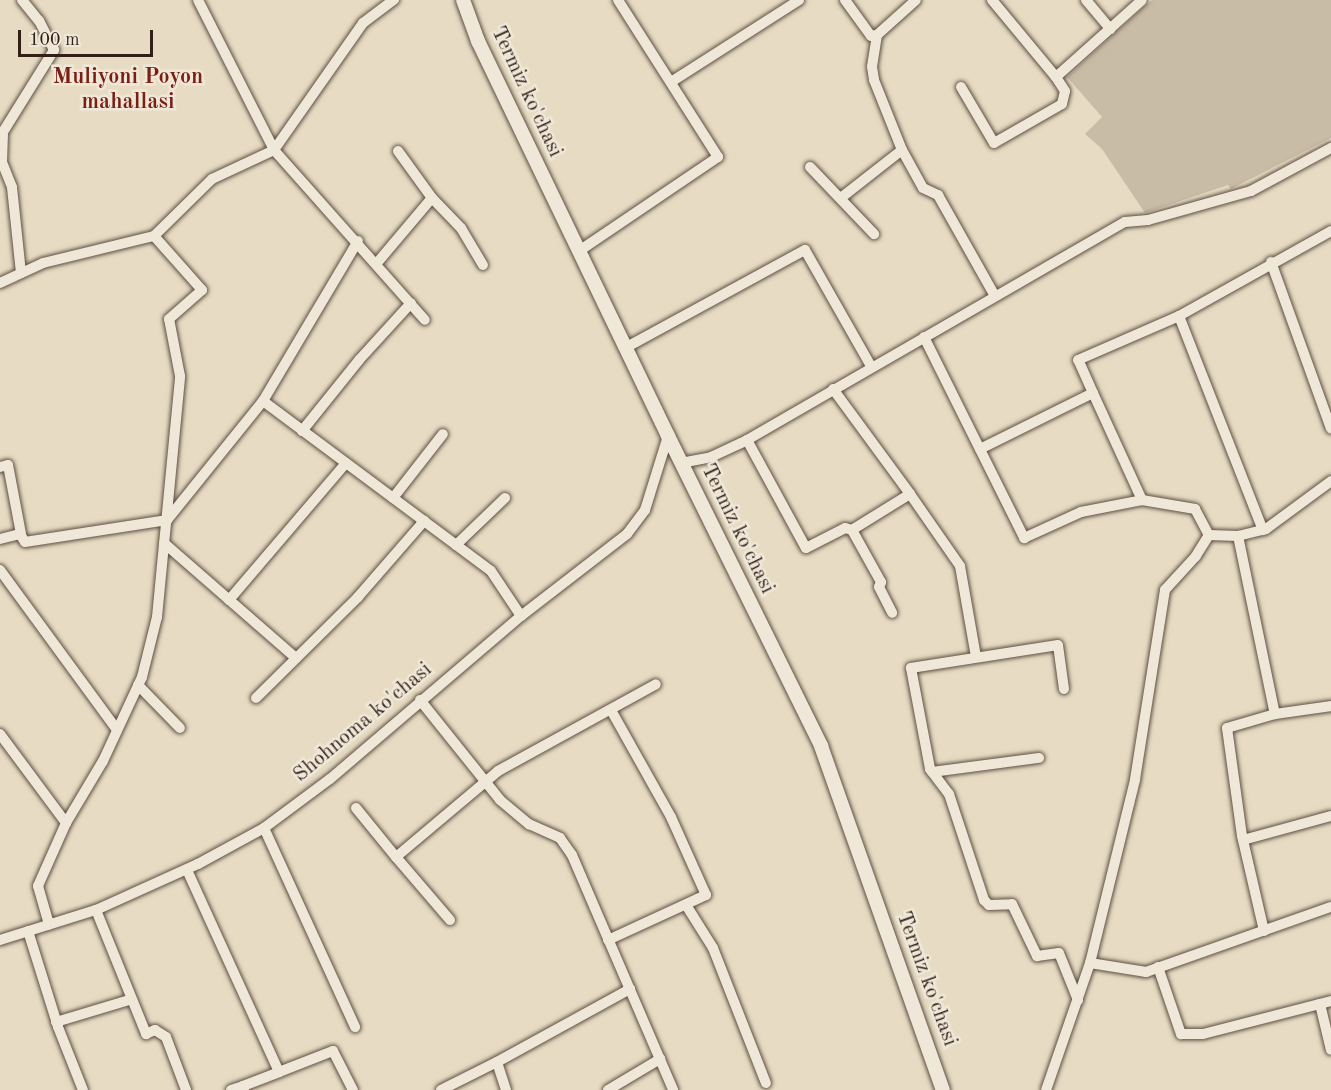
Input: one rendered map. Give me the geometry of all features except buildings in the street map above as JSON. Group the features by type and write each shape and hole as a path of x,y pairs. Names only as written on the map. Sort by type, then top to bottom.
{"main road":[{"name":"Termiz ko'chasi","path":"463,0 477,41 821,746 944,1090"}],"street":[{"path":"21,273 12,187 2,162 3,132 54,50 39,21 22,0"},
{"path":"198,0 274,150 358,241 425,320"},
{"path":"0,283 43,263 154,236 212,179 274,150 363,23 394,0"},
{"path":"579,251 718,157 618,0"},
{"path":"671,82 799,0"},
{"path":"845,0 866,33 877,35"},
{"path":"916,0 877,35 872,67 874,80 902,150 923,188 938,195 995,296"},
{"path":"962,87 994,143 1062,104 1065,90 992,0"},
{"path":"1086,0 1110,29"},
{"path":"1056,77 1142,0"},
{"path":"681,463 711,457 747,441 871,366 1125,222 1148,220 1251,191 1331,148"},
{"path":"842,197 902,150"},
{"path":"398,151 432,198 461,228 483,265"},
{"path":"810,167 842,197 874,234"},
{"path":"376,263 432,198"},
{"path":"1142,500 1078,360 1179,315 1271,262 1331,231"},
{"path":"49,924 39,886 66,823 117,730 138,685 157,618 180,376 169,319 202,290 154,236"},
{"path":"0,467 8,465 21,534 25,542 167,520 263,400 358,241"},
{"path":"625,348 805,250 871,366"},
{"path":"1271,262 1331,429"},
{"path":"302,431 358,360 411,303"},
{"path":"1179,315 1263,530"},
{"path":"924,337 1024,538 1081,512 1142,500 1195,509 1209,535"},
{"path":"833,389 960,566 976,657"},
{"path":"980,449 1093,393"},
{"path":"263,400 491,571 521,616"},
{"path":"393,498 443,434"},
{"name":"Shohnoma ko'chasi","path":"0,940 96,910 187,870 264,828 330,779 521,616 627,534 645,510 668,436"},
{"path":"747,441 806,548 845,528 852,530 881,582 879,586 892,613"},
{"path":"230,600 346,464"},
{"path":"1209,535 1238,536 1263,530 1331,481"},
{"path":"852,530 910,494"},
{"path":"456,545 505,498"},
{"path":"256,698 358,597 424,522"},
{"path":"0,539 21,534"},
{"path":"1046,1090 1090,963 1135,780 1165,590 1196,556 1209,535"},
{"path":"1238,536 1275,714"},
{"path":"164,543 296,658"},
{"path":"0,570 117,730"},
{"path":"1064,689 1058,645 911,668 932,772 949,794 984,900 989,905 1012,904 1037,956 1059,953 1078,1000"},
{"path":"396,857 485,782 522,756 656,684"},
{"path":"138,685 180,728"},
{"path":"420,700 485,782 529,824 560,838 572,855 673,1090"},
{"path":"1264,931 1243,840 1227,728 1275,714 1331,706"},
{"path":"609,940 706,896 666,807 611,710"},
{"path":"0,734 66,823"},
{"path":"932,772 1039,758"},
{"path":"356,808 450,920"},
{"path":"1243,840 1331,816"},
{"path":"264,828 355,1027"},
{"path":"187,870 279,1072"},
{"path":"686,905 713,948 766,1083"},
{"path":"1090,963 1146,972 1331,907"},
{"path":"96,910 146,1034 155,1030 166,1037 186,1090"},
{"path":"28,932 56,1022 83,1090"},
{"path":"1158,968 1181,1034 1203,1034 1325,1003 1331,1050"},
{"path":"441,1090 630,989"},
{"path":"56,1022 132,999"},
{"path":"231,1090 244,1088 333,1051 353,1090"},
{"path":"608,1090 660,1059"},
{"path":"497,1062 506,1090"}],"shaded area":[{"path":"1152,0 1331,0 1331,138 1231,189 1228,185 1145,213 1102,149 1085,134 1102,117 1067,77"}],"district":[{"name":"Muliyoni Poyon mahallasi","path":"128,90"}]}
